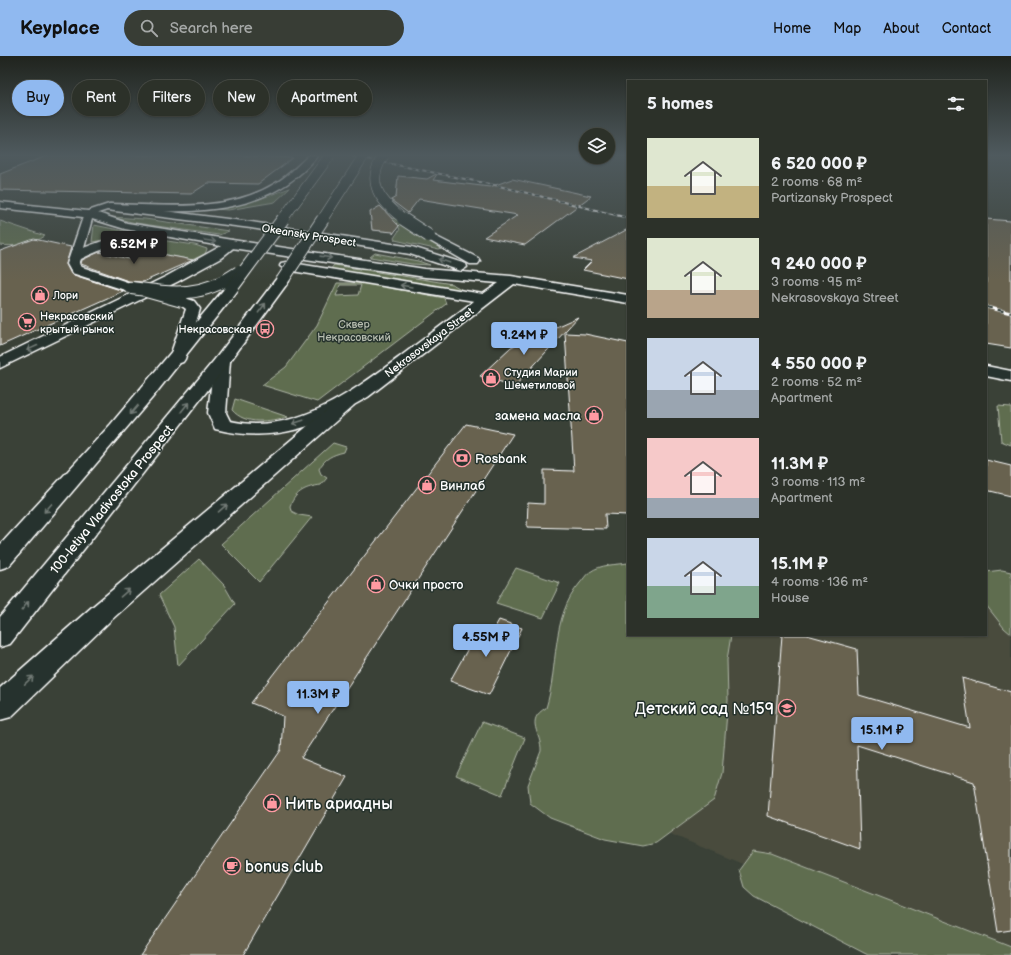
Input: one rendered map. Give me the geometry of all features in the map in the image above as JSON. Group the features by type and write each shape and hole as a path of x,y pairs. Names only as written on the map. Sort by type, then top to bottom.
{"main road":[{"path":"177,359 193,309 189,304 182,301 131,288 77,270 73,264 83,235 84,220 89,214 110,207 194,207 236,202 253,197"},
{"path":"0,560 90,461 177,359 229,292 299,197"},
{"name":"100-letiya Vladivostoka Prospect","path":"0,636 222,361 282,281 337,197"},
{"path":"381,197 385,205 429,236 511,280"},
{"name":"Okeansky Prospect","path":"0,204 110,207 268,228 412,251 494,278"},
{"name":"Okeansky Prospect","path":"0,204 89,214 125,226 232,244 425,272 511,280 627,299"},
{"path":"0,363 217,256 232,244 229,238 234,234 244,230 268,228"},
{"path":"77,256 99,246 120,240 146,237 189,237"},
{"path":"345,260 366,257 374,252 374,249 367,244"},
{"path":"217,256 486,299"},
{"path":"131,288 178,294 199,292 219,286 252,261"},
{"name":"Nekrasovskaya Street","path":"347,402 400,365 511,280"},
{"path":"222,361 217,413 222,425 238,430 274,430 310,418 347,402"},
{"path":"987,371 1011,376"},
{"path":"0,707 101,614 347,402"}],"shaded area":[{"name":"Детский сад №159","path":"987,581 1011,587 1011,955 962,955 540,780 627,636 987,636"}],"green space":[{"path":"265,197 280,197 275,202 228,210 215,209"},
{"path":"111,217 145,219 229,231 219,235 136,223"},
{"path":"391,218 397,219 442,249 439,250 395,240 394,238 400,229"},
{"path":"0,221 45,236 35,241 23,244 11,246 0,245"},
{"path":"94,225 139,234 92,242"},
{"path":"160,240 195,245 207,249 205,254 192,260 147,251 117,264 98,257 120,245"},
{"path":"375,253 418,261 430,265 412,264 370,257"},
{"path":"334,265 452,284 468,293 329,271"},
{"name":"Сквер Некрасовский","path":"337,283 365,283 444,298 446,304 317,402 262,385 286,367 317,325","holes":["340,285 361,285 358,295 336,296"]},
{"path":"235,399 288,417 266,421 244,418 232,410"},
{"path":"998,406 1011,407 1011,445 1001,441"},
{"path":"333,443 346,447 344,452 336,454 321,465 319,469 321,474 327,478 321,485 311,487 298,493 290,506 291,511 299,515 312,517 259,582 221,544"},
{"path":"199,559 224,585 235,604 178,666 174,627 159,595"},
{"path":"627,563 627,636 731,636 727,660 728,700 722,773 714,800 656,843 643,846 605,839 550,818 530,803 528,785 541,751 541,745 535,722 536,717 546,708 553,676 559,627 570,597 580,583 594,569 608,565"},
{"path":"516,568 560,583 543,618 496,603"},
{"path":"1002,570 1011,572 1011,634 1004,628 987,606 987,572"},
{"path":"482,722 525,738 502,795 456,776"},
{"path":"753,851 772,854 1011,947 1011,955 868,955 754,896 744,887 739,870"}],"building":[{"path":"396,197 590,197 525,245 484,237 518,215 419,199 408,213 391,200"},
{"path":"380,206 399,226 393,234 393,232 372,230 370,212"},
{"path":"987,219 1011,221 1011,348 987,344"},
{"path":"627,230 627,279 583,270 592,261 573,258"},
{"path":"34,239 71,247 66,264 71,274 123,291 0,346 0,251"},
{"path":"146,251 193,260 143,282 128,281 81,264 82,260 99,252 129,259"},
{"path":"578,317 515,386 480,376 511,347"},
{"path":"565,333 585,334 627,343 627,515 605,514 606,529 527,527 528,503 544,504 544,470 574,471"},
{"path":"466,424 513,434 301,758 347,777 243,955 140,955 281,750 283,716 251,703"},
{"path":"987,460 1011,466 1011,496 987,490"},
{"path":"499,620 522,628 489,695 450,681 476,634 489,638"},
{"path":"782,636 811,636 857,649 859,695 970,728 962,678 1011,692 1011,930 998,932 974,782 857,745 860,849 768,816"}],"railway":[{"path":"543,197 627,218"},
{"path":"987,307 1011,313"}],"place":[{"name":"Лори","path":"40,295"},
{"name":"Некрасовский крытый рынок","path":"27,322"},
{"name":"Некрасовская","path":"265,329"},
{"name":"Студия Марии Шеметиловой","path":"491,378"},
{"name":"замена масла","path":"594,415"},
{"name":"Rosbank","path":"462,458"},
{"name":"Винлаб","path":"427,485"},
{"name":"Очки просто","path":"376,584"},
{"name":"Детский сад №159","path":"787,708"},
{"name":"Нить ариадны","path":"272,803"},
{"name":"bonus club","path":"232,866"}]}
